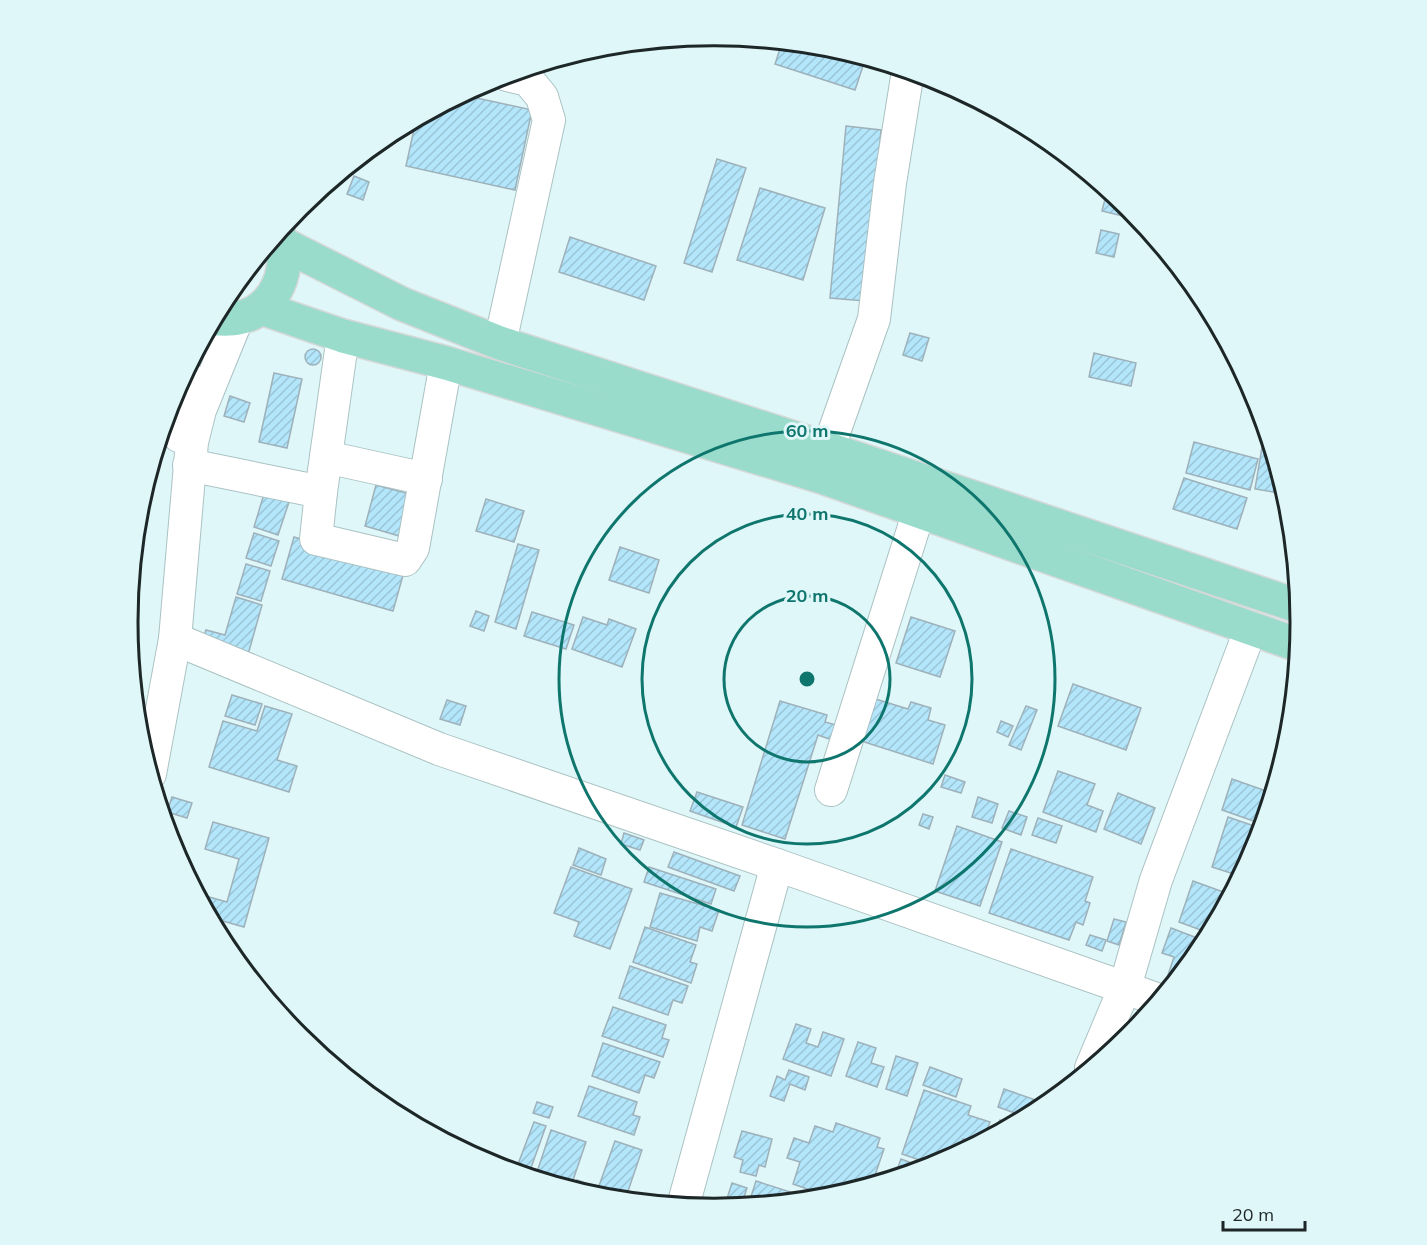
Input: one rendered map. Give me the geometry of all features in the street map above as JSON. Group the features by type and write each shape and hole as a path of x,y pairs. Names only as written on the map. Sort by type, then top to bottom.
{"main road":[{"path":"282,240 402,304 500,343 828,449 1289,603"},
{"path":"237,315 277,290 284,268 280,242"},
{"path":"237,315 343,336 446,363 822,477 1289,642"}],"street":[{"path":"500,343 549,120 542,97 528,80 523,79"},
{"path":"828,449 874,319 890,183 907,80"},
{"path":"153,755 175,639 192,442 201,410 237,315"},
{"path":"343,336 316,539 405,560 413,548 446,363"},
{"path":"183,398 179,440 189,465"},
{"path":"326,457 426,479"},
{"path":"189,465 321,492"},
{"path":"831,790 919,511"},
{"path":"1098,1051 1125,987 1156,880 1251,628"},
{"path":"175,639 439,749 1151,997"},
{"path":"685,1197 777,865"}],"building":[{"path":"780,50 863,66 855,90 775,64"},
{"path":"476,98 532,110 515,190 406,166 414,131"},
{"path":"846,126 881,130 865,301 830,298"},
{"path":"717,159 746,168 712,272 684,263"},
{"path":"354,176 369,182 363,200 347,194"},
{"path":"760,188 825,208 803,280 737,260"},
{"path":"1105,200 1122,216 1102,211"},
{"path":"1101,230 1119,234 1114,257 1096,253"},
{"path":"570,237 656,266 644,300 559,272"},
{"path":"910,333 929,338 922,361 903,355"},
{"path":"313,349 321,357 313,365 305,357"},
{"path":"1094,353 1136,363 1131,386 1089,377"},
{"path":"274,373 302,379 287,448 259,442"},
{"path":"230,396 250,403 244,422 224,416"},
{"path":"1194,442 1258,459 1250,490 1186,473"},
{"path":"1262,447 1274,492 1255,489"},
{"path":"1184,478 1247,498 1237,529 1173,509"},
{"path":"376,485 417,496 406,538 365,526"},
{"path":"264,494 289,502 278,535 254,527"},
{"path":"486,499 524,511 514,542 476,531"},
{"path":"254,533 279,541 271,566 246,558"},
{"path":"294,537 405,568 393,611 282,579"},
{"path":"518,544 539,550 516,629 495,622"},
{"path":"620,547 659,560 649,593 609,580"},
{"path":"246,564 270,571 261,601 237,594"},
{"path":"236,597 262,605 247,658 201,645 206,630 225,635"},
{"path":"476,611 489,616 484,631 470,626"},
{"path":"532,612 574,625 566,649 524,636"},
{"path":"583,617 607,625 609,619 636,629 622,667 572,649"},
{"path":"911,617 955,631 940,677 896,663"},
{"path":"1073,684 1141,708 1126,750 1058,726"},
{"path":"232,695 262,704 255,725 225,716"},
{"path":"869,697 908,709 911,702 931,708 928,720 945,725 933,764 855,739"},
{"path":"447,700 466,706 460,725 440,719"},
{"path":"780,701 827,715 825,722 836,725 832,740 818,735 785,839 742,825"},
{"path":"265,706 292,714 277,760 297,766 289,792 209,767 223,721 257,731"},
{"path":"1026,706 1037,710 1021,750 1009,745"},
{"path":"1001,721 1013,726 1008,737 997,732"},
{"path":"1058,771 1095,784 1087,805 1103,811 1096,832 1043,812"},
{"path":"945,775 965,782 961,793 941,787"},
{"path":"1232,779 1264,790 1254,821 1222,810"},
{"path":"697,792 743,807 736,827 690,811"},
{"path":"1118,793 1155,808 1141,844 1104,829"},
{"path":"172,797 192,803 187,818 170,813 168,808"},
{"path":"978,797 998,804 992,823 972,817"},
{"path":"1009,811 1027,817 1021,835 1002,828"},
{"path":"923,814 933,817 929,829 919,825"},
{"path":"1228,817 1253,825 1232,873 1212,867"},
{"path":"1038,818 1062,826 1056,843 1032,835"},
{"path":"213,822 269,838 244,927 221,921 208,897 227,902 239,859 205,849"},
{"path":"957,826 1002,842 980,906 935,891"},
{"path":"624,833 644,840 640,850 621,844"},
{"path":"579,848 606,859 601,875 573,865"},
{"path":"1011,849 1093,877 1085,901 1090,903 1083,925 1076,922 1069,940 989,913"},
{"path":"674,852 740,876 734,891 668,867"},
{"path":"571,867 632,889 610,949 574,936 579,922 554,913"},
{"path":"649,867 716,889 711,904 644,882"},
{"path":"1193,881 1222,892 1200,930 1179,922"},
{"path":"660,893 719,910 712,931 700,927 697,941 650,927"},
{"path":"1114,919 1126,922 1119,945 1107,941"},
{"path":"645,927 696,945 690,962 697,964 691,983 633,962"},
{"path":"1171,928 1195,937 1168,976 1174,957 1162,953"},
{"path":"1090,935 1106,940 1102,951 1086,945"},
{"path":"630,966 688,986 682,1003 673,1000 668,1015 619,998"},
{"path":"613,1007 666,1025 662,1038 669,1040 663,1057 602,1036"},
{"path":"796,1024 811,1029 806,1043 818,1047 823,1032 844,1039 831,1076 783,1059"},
{"path":"858,1042 876,1048 871,1063 884,1067 877,1087 846,1076"},
{"path":"603,1043 660,1062 654,1078 645,1075 639,1093 592,1076"},
{"path":"896,1056 918,1063 907,1096 886,1089"},
{"path":"930,1067 962,1079 956,1097 923,1085"},
{"path":"789,1070 809,1077 805,1090 790,1084 784,1101 770,1096 777,1076 785,1080"},
{"path":"589,1086 637,1102 633,1115 640,1117 634,1135 578,1116"},
{"path":"1004,1089 1035,1100 1015,1113 998,1107"},
{"path":"924,1090 971,1106 968,1115 990,1122 987,1129 920,1160 902,1154"},
{"path":"537,1102 553,1107 549,1118 533,1113"},
{"path":"534,1122 546,1126 531,1169 518,1164"},
{"path":"836,1123 880,1138 877,1147 884,1149 875,1175 810,1190 793,1184 800,1162 787,1158 794,1138 809,1143 815,1126 833,1132"},
{"path":"551,1130 586,1142 573,1181 537,1171"},
{"path":"742,1131 772,1139 765,1167 759,1165 756,1176 740,1172 743,1160 734,1157"},
{"path":"615,1141 642,1150 628,1192 599,1187"},
{"path":"901,1159 912,1163 899,1168"},
{"path":"756,1181 794,1193 789,1194 751,1197"},
{"path":"732,1183 747,1188 744,1197 727,1198"}]}
